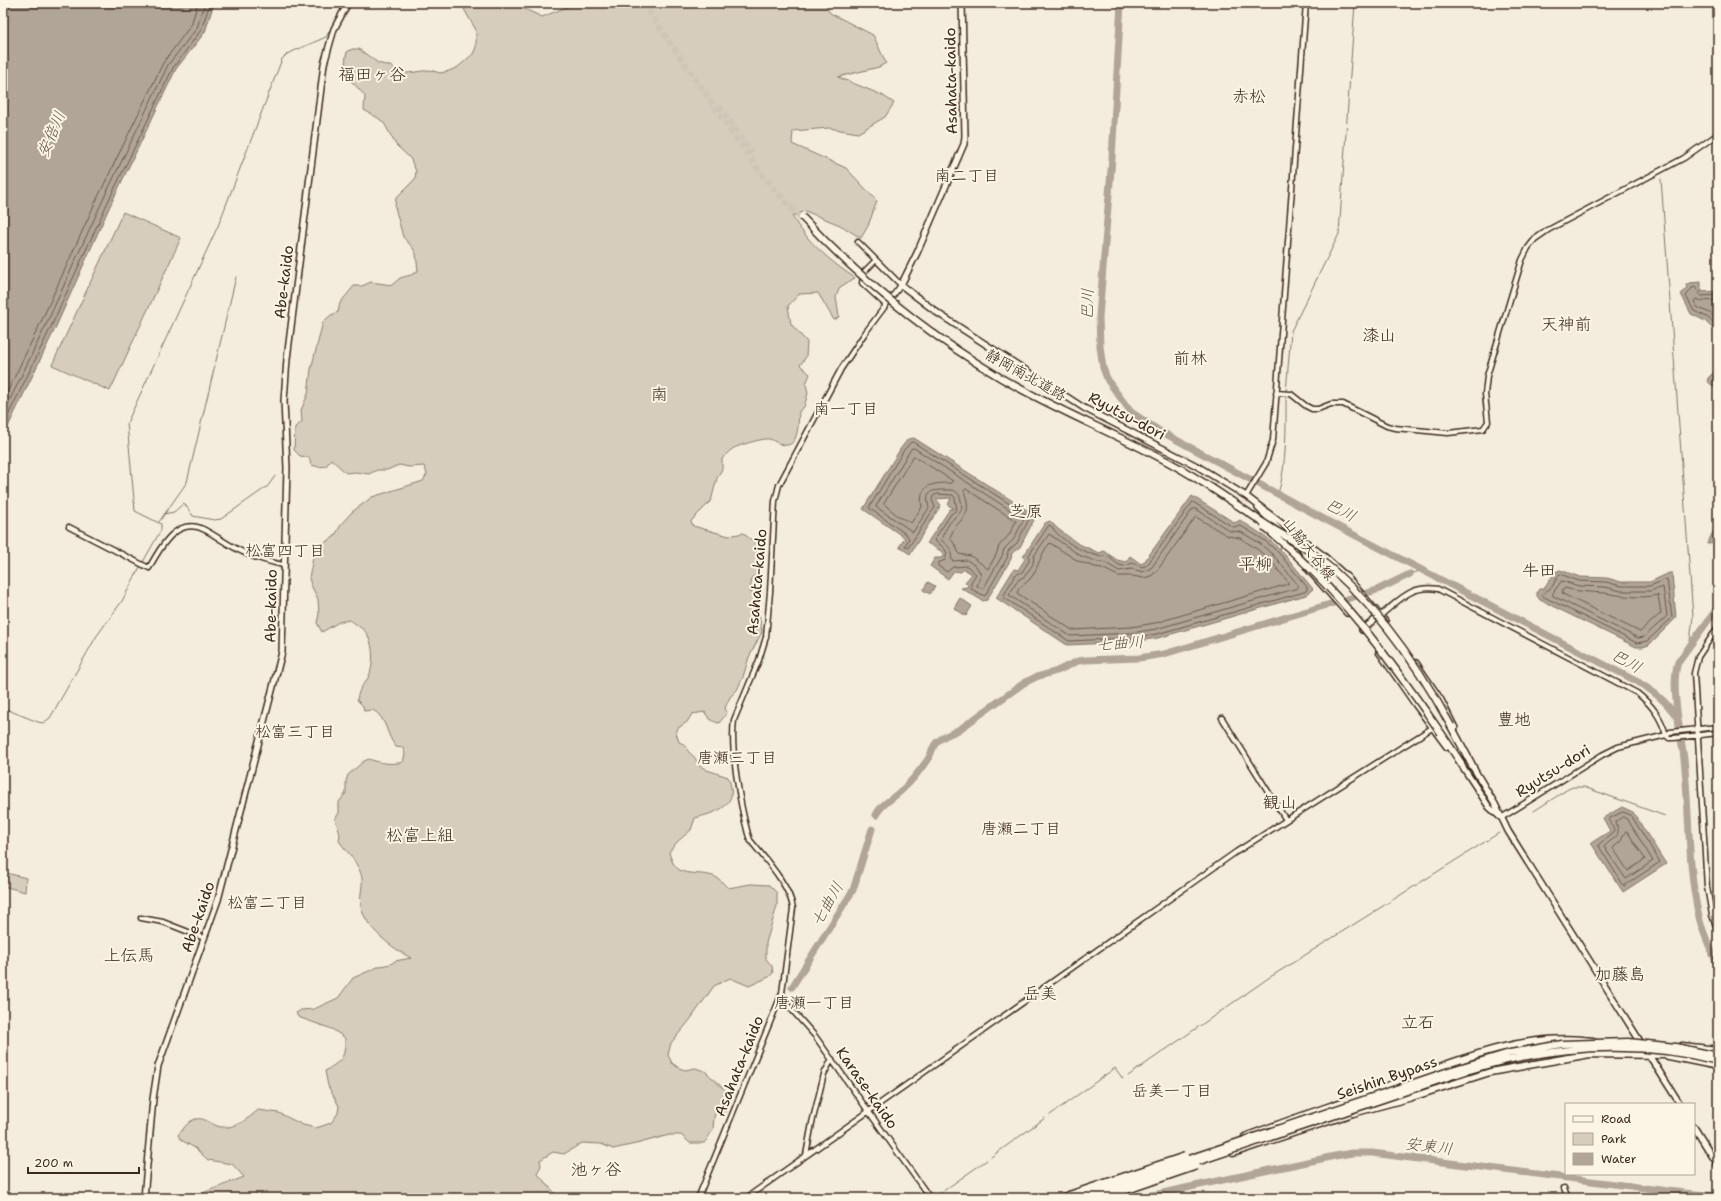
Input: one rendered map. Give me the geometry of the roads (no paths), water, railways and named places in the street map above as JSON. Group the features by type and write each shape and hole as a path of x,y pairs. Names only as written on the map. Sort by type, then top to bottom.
{"highway":[{"name":"静岡南北道路","path":"801,218 847,266 906,316 953,350 1001,380 1032,397 1186,474 1262,523"},
{"path":"1262,523 1314,554 1341,577 1357,594 1407,655 1436,700 1473,767"},
{"path":"1262,523 1349,609 1393,664 1461,763"},
{"path":"1060,1198 1071,1197 1214,1149 1296,1117 1476,1055 1518,1044 1548,1039 1577,1039 1593,1041"},
{"path":"1369,1097 1414,1078 1489,1054 1561,1042 1640,1042 1718,1052"},
{"name":"Seishin Bypass","path":"1071,1197 1186,1156 1242,1138 1263,1133 1490,1057 1555,1045 1600,1042 1628,1042 1718,1052"},
{"name":"Seishin Bypass","path":"1091,1198 1469,1070 1511,1058 1550,1051 1593,1047 1642,1048 1674,1052 1718,1061"},
{"path":"1091,1198 1353,1113 1412,1097 1474,1076 1507,1067 1590,1054"},
{"path":"1335,1115 1353,1112 1493,1067 1526,1060 1590,1054 1648,1054 1682,1058 1718,1066"},
{"path":"1105,1198 1190,1168 1237,1148"}],"main road":[{"name":"Abe-kaido","path":"144,1198 153,1099 158,1066 218,900 281,658 283,635 283,565 287,468 284,401 286,360 324,64 334,29 348,3"},
{"name":"Asahata-kaido","path":"901,285 917,253 964,144 962,3"},
{"name":"Ryutsu-dori","path":"901,285 940,314 1084,408 1197,466 1246,496"},
{"name":"山脇大谷線","path":"1246,496 1324,556 1359,589 1416,662 1441,700 1473,767"},
{"name":"山脇大谷線","path":"1246,496 1286,536 1312,576 1362,630 1432,728 1461,763"},
{"path":"1362,630 1380,615"},
{"path":"1461,763 1489,808 1501,818"},
{"path":"1473,767 1495,804 1501,818 1679,1103"},
{"path":"1695,1129 1718,1166"}],"street":[{"path":"1246,496 1259,476 1270,453 1273,440 1306,3"},
{"path":"1276,393 1291,394 1309,408 1318,409 1331,404 1343,404 1387,426 1395,428 1448,433 1483,429 1488,422 1485,394 1487,376 1520,266 1531,243 1548,230 1695,151 1718,134"},
{"path":"858,242 901,285"},
{"path":"876,260 864,272 862,283 886,305"},
{"name":"Asahata-kaido","path":"698,1198 782,993 793,908 792,900 785,886 750,840 748,834 736,765 733,725 759,660 766,637 775,501 779,485 842,370 901,285"},
{"path":"69,527 149,568 164,542 176,530 192,526 204,529 244,553 283,565"},
{"path":"1380,615 1408,593 1416,589 1426,588 1438,590 1637,693 1646,700 1657,713 1662,721 1666,735 1669,738 1718,733"},
{"path":"1718,627 1694,665 1697,735 1708,894 1712,915 1718,931"},
{"path":"1222,718 1286,820"},
{"path":"1697,729 1718,727"},
{"path":"746,1198 1223,861 1432,728"},
{"name":"Ryutsu-dori","path":"1501,818 1602,755 1618,747 1666,735 1673,731 1697,729"},
{"path":"141,918 163,922 204,938"},
{"name":"Karase-kaido","path":"782,993 784,1001 815,1036 930,1198"},
{"path":"806,1155 824,1074 832,1059"},
{"path":"1564,1188 1568,1198"}],"water":[{"name":"安倍川","path":"3,3 214,3 205,32 176,69 109,208 54,331 3,437"},
{"path":"1701,282 1701,288 1703,290 1700,292 1718,291 1718,331 1712,328 1705,321 1691,314 1681,294 1687,289 1686,285 1689,283"},
{"path":"1715,349 1718,349 1718,385 1713,386 1707,381 1716,370"},
{"path":"914,438 1036,516 1020,547 1012,553 1011,559 987,600 983,601 961,588 967,587 968,584 965,582 972,574 964,569 961,572 954,571 948,579 930,566 935,558 942,558 943,554 941,551 927,543 950,509 955,509 948,505 951,498 936,499 941,505 910,554 899,547 905,538 863,509 901,448 908,439"},
{"path":"1192,496 1235,523 1240,520 1266,537 1281,550 1313,589 1306,595 1158,638 1132,642 1067,645 996,598 1014,569 1018,570 1025,559 1023,557 1045,523 1050,521 1077,543 1099,553 1104,551 1117,560 1126,562 1130,556 1141,564"},
{"path":"1718,522 1718,543 1707,544"},
{"path":"1560,570 1580,577 1607,578 1621,582 1650,582 1672,573 1676,618 1649,645 1636,647 1540,600 1537,596 1539,589 1544,589 1555,572"},
{"path":"928,582 935,586 930,594 923,590"},
{"path":"960,598 972,606 966,616 954,608"},
{"path":"1622,807 1633,812 1666,864 1623,892 1591,843 1610,831 1603,818"}],"waterway":[{"path":"143,562 161,530 161,524 135,511 127,423 218,226 282,59 287,54 326,37 345,3"},
{"name":"巴川","path":"1121,3 1112,158 1099,317 1100,346 1103,368 1108,381 1131,412 1158,430 1339,527 1638,682 1660,698 1678,719"},
{"path":"1286,393 1291,331 1339,234 1355,3"},
{"path":"1661,179 1693,617 1689,649"},
{"path":"159,522 187,482 236,277"},
{"path":"1278,494 1283,471 1286,432 1286,396"},
{"path":"164,514 174,512 184,503 193,516 214,520 221,519 268,486 275,476"},
{"path":"3,708 38,722 43,723 50,718 96,637 122,601 141,565"},
{"name":"巴川","path":"1410,574 1420,571 1427,572"},
{"name":"七曲川","path":"876,815 884,804 913,779 939,740 960,729 1024,683 1036,677 1057,671 1078,661 1139,658 1164,654 1377,590 1410,574"},
{"name":"巴川","path":"1718,607 1678,662 1675,683 1686,779 1692,878 1699,917 1707,942 1718,966"},
{"path":"1534,811 1568,789 1573,787 1584,787 1665,816"},
{"name":"七曲川","path":"792,987 853,890 872,829"},
{"path":"1128,1076 1267,979 1499,833"},
{"path":"1050,1115 1115,1068 1123,1079"},
{"path":"991,1157 1045,1118"},
{"name":"安東川","path":"1139,1198 1352,1153 1372,1153 1684,1193 1718,1196"},
{"path":"940,1198 939,1194 987,1160"},
{"name":"安東川","path":"1710,1198 1714,1196"}],"tunnel":[{"path":"643,3 763,176 800,218"},
{"path":"719,106 752,153"}],"district":[{"name":"福田ヶ谷","path":"372,74"},
{"name":"赤松","path":"1249,96"},
{"name":"南二丁目","path":"967,175"},
{"name":"天神前","path":"1566,324"},
{"name":"漆山","path":"1379,335"},
{"name":"前林","path":"1190,358"},
{"name":"南","path":"659,394"},
{"name":"南一丁目","path":"846,408"},
{"name":"芝原","path":"1026,511"},
{"name":"松富四丁目","path":"285,550"},
{"name":"平柳","path":"1255,564"},
{"name":"牛田","path":"1539,570"},
{"name":"豊地","path":"1514,719"},
{"name":"松富三丁目","path":"295,731"},
{"name":"唐瀬三丁目","path":"737,757"},
{"name":"観山","path":"1280,802"},
{"name":"唐瀬二丁目","path":"1021,828"},
{"name":"松富上組","path":"420,835"},
{"name":"松富二丁目","path":"267,902"},
{"name":"上伝馬","path":"129,955"},
{"name":"加藤島","path":"1620,974"},
{"name":"岳美","path":"1040,993"},
{"name":"唐瀬一丁目","path":"814,1002"},
{"name":"立石","path":"1418,1022"},
{"name":"岳美一丁目","path":"1172,1090"},
{"name":"池ヶ谷","path":"596,1169"}]}
